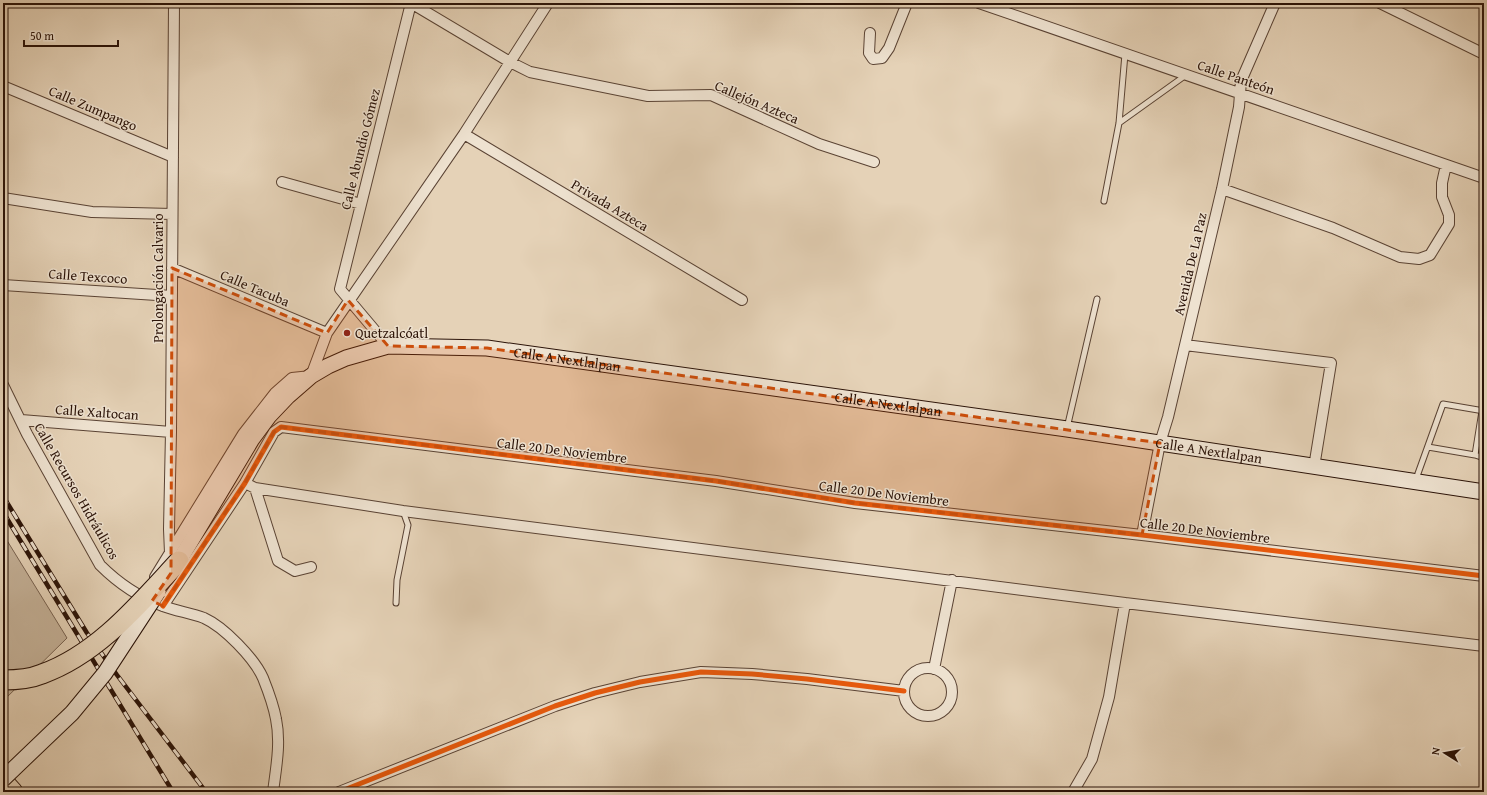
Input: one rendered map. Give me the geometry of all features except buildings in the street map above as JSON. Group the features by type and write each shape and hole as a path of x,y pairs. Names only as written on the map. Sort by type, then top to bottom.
{"highway":[{"path":"3,680 18,680 41,675 64,665 88,650 140,603 174,557"},
{"path":"3,780 13,792"}],"main road":[{"name":"Calle A Nextlalpan","path":"3,780 72,713 105,673 174,557 206,517 252,439 269,416 305,381 328,366 346,358 388,346 487,348 1067,429 1484,492"}],"street":[{"name":"Prolongación Calvario","path":"174,3 169,529 174,557"},
{"name":"Callejón Azteca","path":"411,3 510,62 530,72 648,96 711,95 819,144 874,162"},
{"name":"Calle Abundio Gómez","path":"348,300 340,289 411,3"},
{"path":"142,597 174,557 243,434 256,415 275,393 292,378 305,381 327,333 348,300 464,134 548,3"},
{"path":"870,32 869,53 873,59 882,58 889,48 907,3"},
{"name":"Calle Panteón","path":"978,3 1484,178"},
{"name":"Avenida De La Paz","path":"1142,534 1160,443 1168,416 1222,189 1239,107 1241,81 1275,3"},
{"path":"1380,3 1484,54"},
{"name":"Calle Zumpango","path":"3,86 173,157"},
{"name":"Privada Azteca","path":"464,134 742,300"},
{"path":"1222,189 1333,228 1400,257 1419,259 1430,254 1448,224 1449,215 1442,196 1442,184 1446,165"},
{"path":"282,182 361,204"},
{"path":"3,198 92,212 172,214"},
{"name":"Calle Tacuba","path":"172,268 327,333"},
{"name":"Calle Texcoco","path":"3,285 172,296"},
{"path":"348,300 388,346"},
{"path":"1185,345 1331,363 1314,467"},
{"name":"Calle Recursos Hidráulicos","path":"3,385 100,565 118,582 142,597 164,606 205,619 218,627 234,640 263,678 276,719 278,747 273,792"},
{"name":"Calle Xaltocan","path":"21,420 171,432"},
{"name":"Calle 20 De Noviembre","path":"245,483 274,432 281,427 716,482 855,503 1142,534 1484,576"},
{"path":"164,606 245,483 255,488 403,511 1125,603 1484,646"},
{"path":"255,488 278,561 295,571 311,567"},
{"path":"934,669 952,580"},
{"path":"1073,792 1092,759 1109,697 1125,603"},
{"path":"924,668 934,669 944,674 950,683 952,693 949,704 942,712 932,716 922,715 912,710 906,702 904,691 907,681 914,673 924,668"},
{"path":"339,792 555,706 595,693 640,682 701,672 752,674 807,679 904,691"}],"lane":[{"path":"1104,201 1119,123 1125,54"},
{"path":"1119,123 1186,75"},
{"path":"1067,429 1097,299"},
{"path":"1415,481 1443,404 1483,411 1475,455"},
{"path":"1428,447 1475,455 1484,458"},
{"path":"396,603 397,580 408,525 403,511"}],"highlighted area":[{"path":"172,268 327,333 348,300 388,346 487,348 1160,443 1142,535 855,503 716,481 281,427 274,432 245,483 163,606 152,601 171,573"}],"shaded area":[{"path":"3,534 67,638 3,701"}],"railway":[{"path":"3,496 87,633 206,792"},
{"path":"3,512 173,792"}],"cycle path":[{"path":"163,606 245,483 274,432 281,427 716,481 855,503 1142,535 1484,576"},
{"path":"339,792 555,706 595,693 640,682 701,672 752,674 807,679 904,691"}],"place":[{"name":"Quetzalcóatl","path":"347,333"}]}
